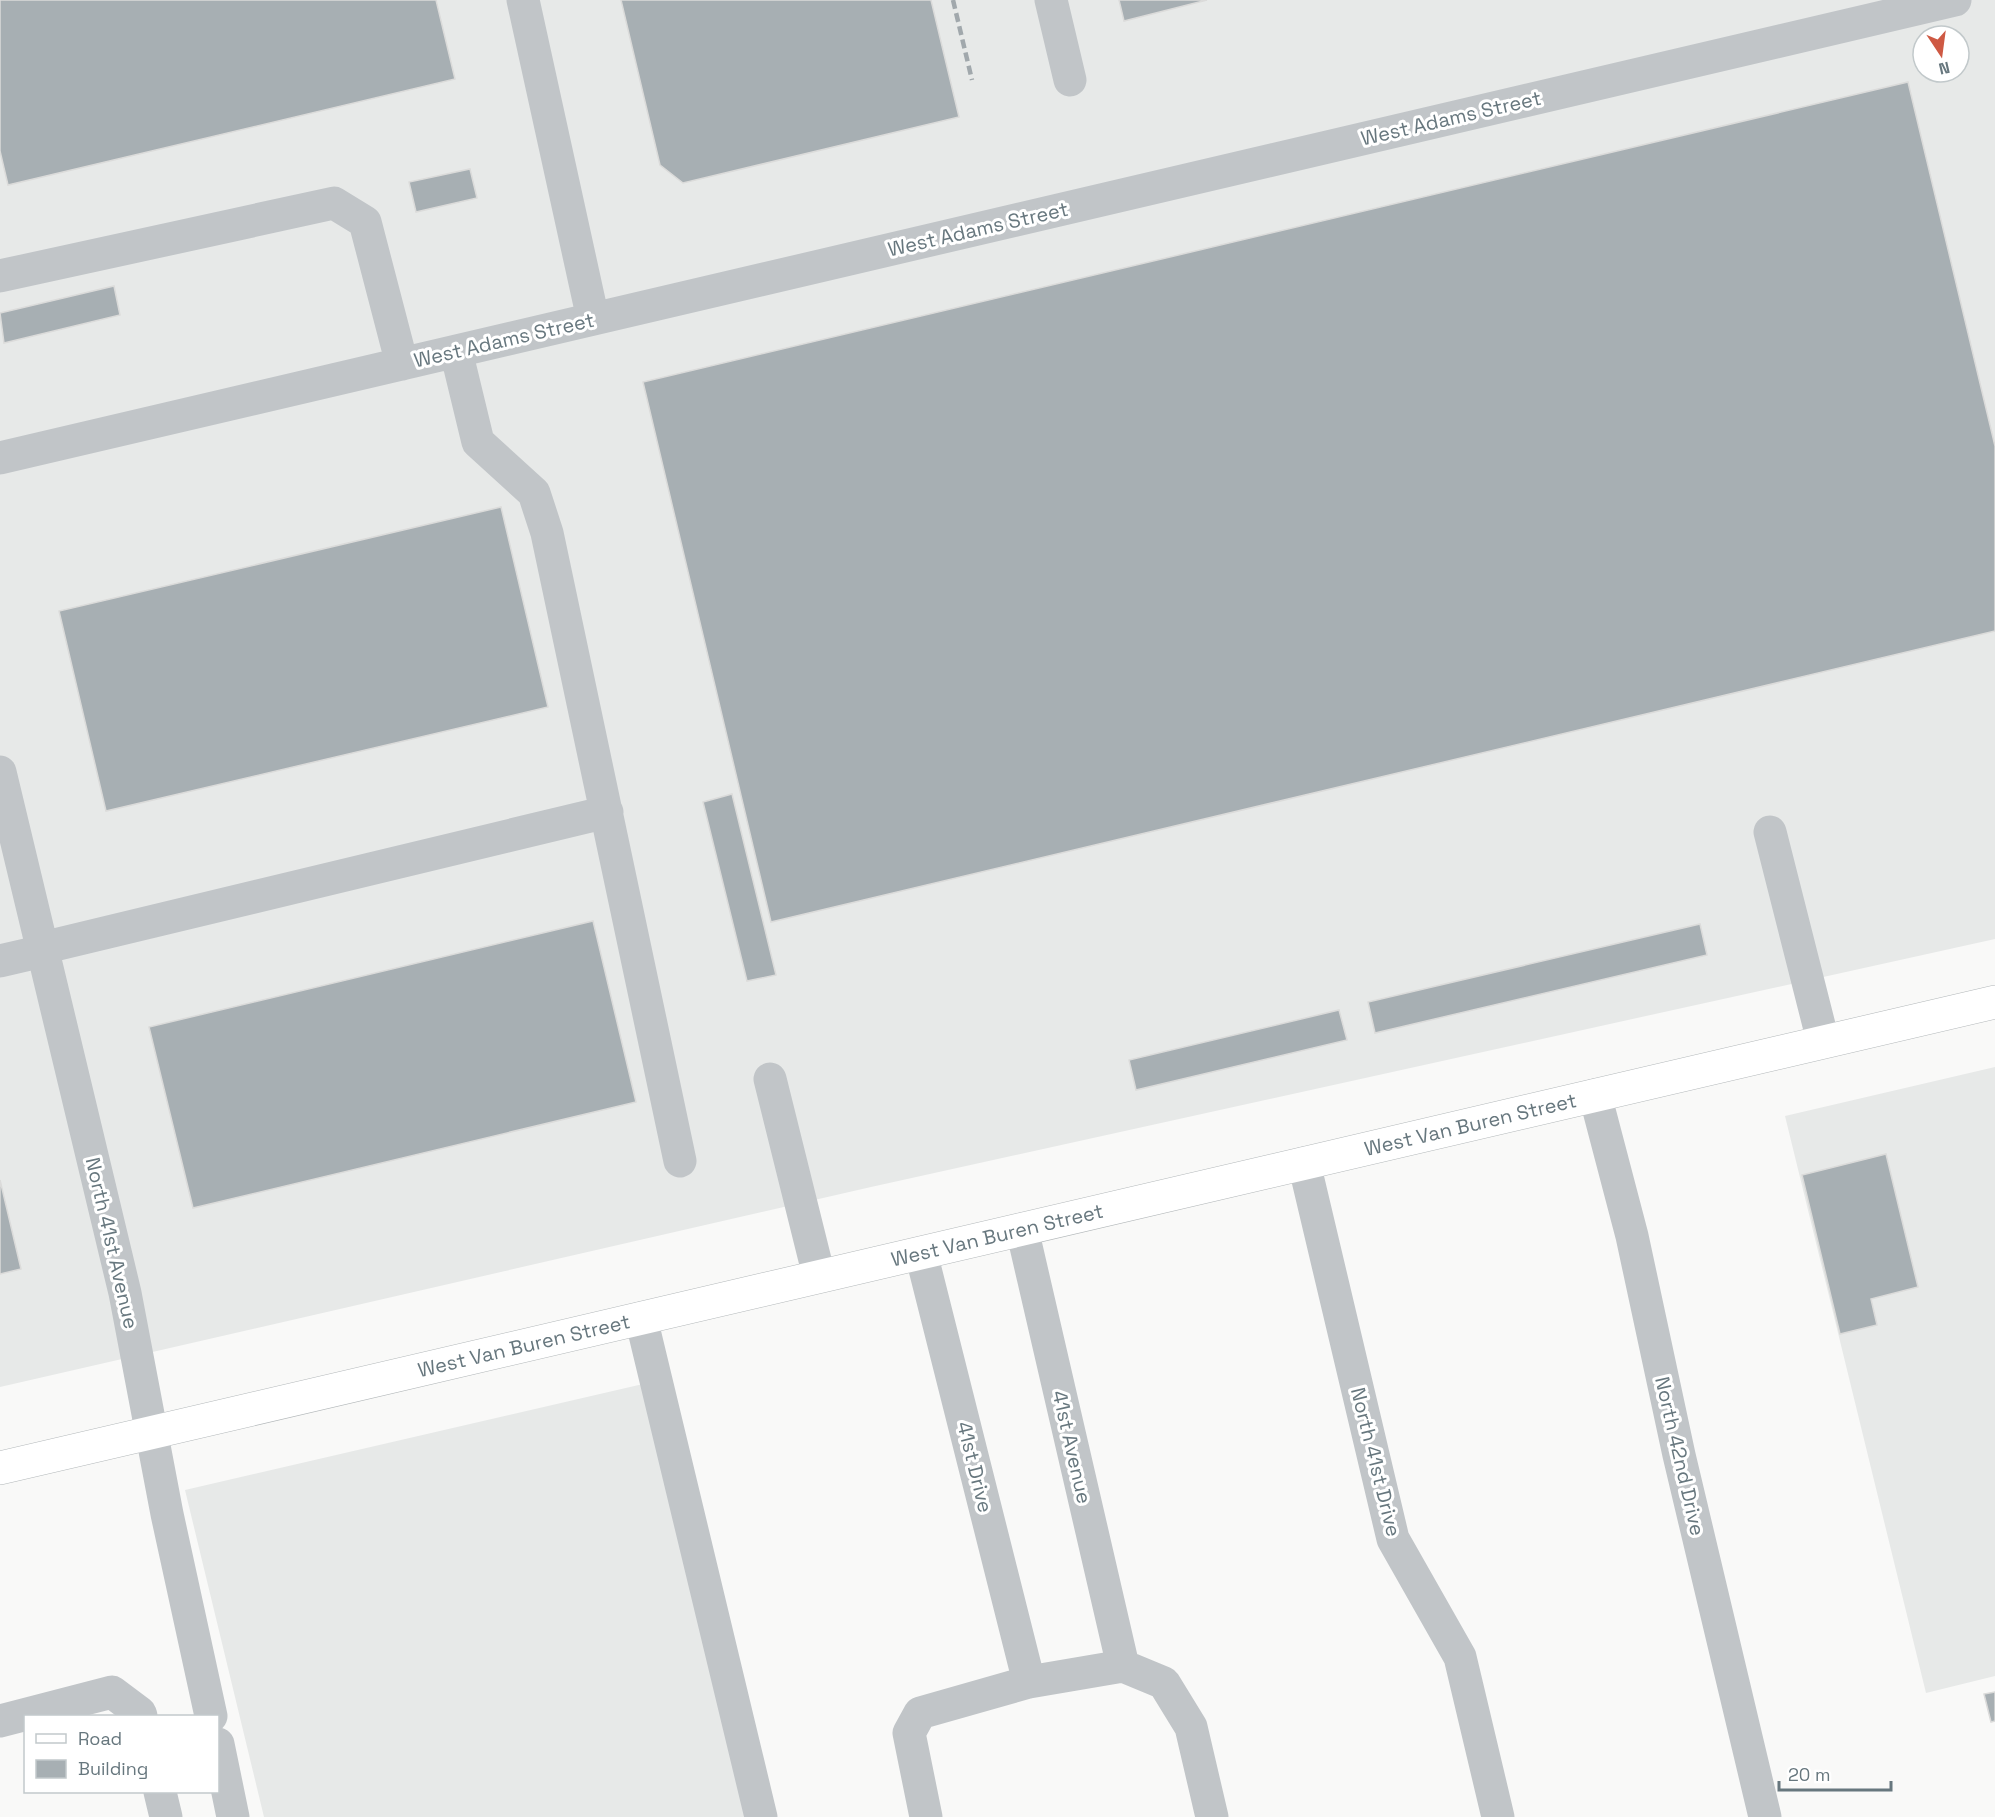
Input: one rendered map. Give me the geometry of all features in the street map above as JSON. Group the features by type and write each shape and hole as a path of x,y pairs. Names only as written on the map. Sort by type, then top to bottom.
{"main road":[{"name":"West Van Buren Street","path":"0,1468 1995,1002"}],"street":[{"path":"523,0 593,319"},
{"path":"1051,0 1070,80"},
{"name":"West Adams Street","path":"0,458 1955,0"},
{"path":"0,276 334,203 365,222 402,364"},
{"path":"456,351 478,442 534,493 547,533 680,1161"},
{"name":"North 41st Avenue","path":"0,772 125,1293 212,1715"},
{"path":"0,961 607,812"},
{"path":"1770,832 1823,1041"},
{"path":"770,1079 819,1276"},
{"name":"North 42nd Drive","path":"1595,1095 1632,1236 1679,1455 1766,1817"},
{"name":"North 41st Drive","path":"1304,1163 1393,1539 1460,1657 1497,1817"},
{"name":"41st Avenue","path":"1022,1229 1123,1666"},
{"name":"41st Drive","path":"921,1253 1029,1682"},
{"path":"641,1318 761,1817"},
{"path":"926,1817 909,1733 920,1713 1029,1682 1123,1666 1164,1683 1191,1727 1212,1817"},
{"path":"0,1721 112,1692 141,1715"},
{"path":"219,1749 233,1817"},
{"path":"160,1793 166,1817"}],"shaded area":[{"path":"0,0 1995,0 1995,939 871,1187 0,1387"},
{"path":"1995,1067 1995,1676 1926,1693 1785,1116"},
{"path":"656,1381 770,1817 264,1817 185,1490"}],"building":[{"path":"0,0 436,0 455,79 8,185 0,151"},
{"path":"621,0 931,0 959,117 683,183 660,165"},
{"path":"1119,0 1207,0 1124,21"},
{"path":"1908,82 1995,446 1995,631 771,922 643,382"},
{"path":"470,169 477,198 416,212 409,182"},
{"path":"114,286 120,315 4,343 0,313"},
{"path":"501,507 548,707 106,811 59,611"},
{"path":"732,794 776,975 747,981 703,802"},
{"path":"593,921 636,1102 193,1208 149,1027"},
{"path":"1700,924 1707,955 1375,1033 1368,1002"},
{"path":"1339,1010 1347,1040 1136,1090 1129,1060"},
{"path":"1886,1154 1918,1287 1871,1299 1877,1325 1840,1334 1802,1175"},
{"path":"0,1180 21,1269 0,1274"},
{"path":"1995,1692 1995,1721 1991,1722 1984,1694"}],"railway":[{"path":"953,0 972,80"}]}
